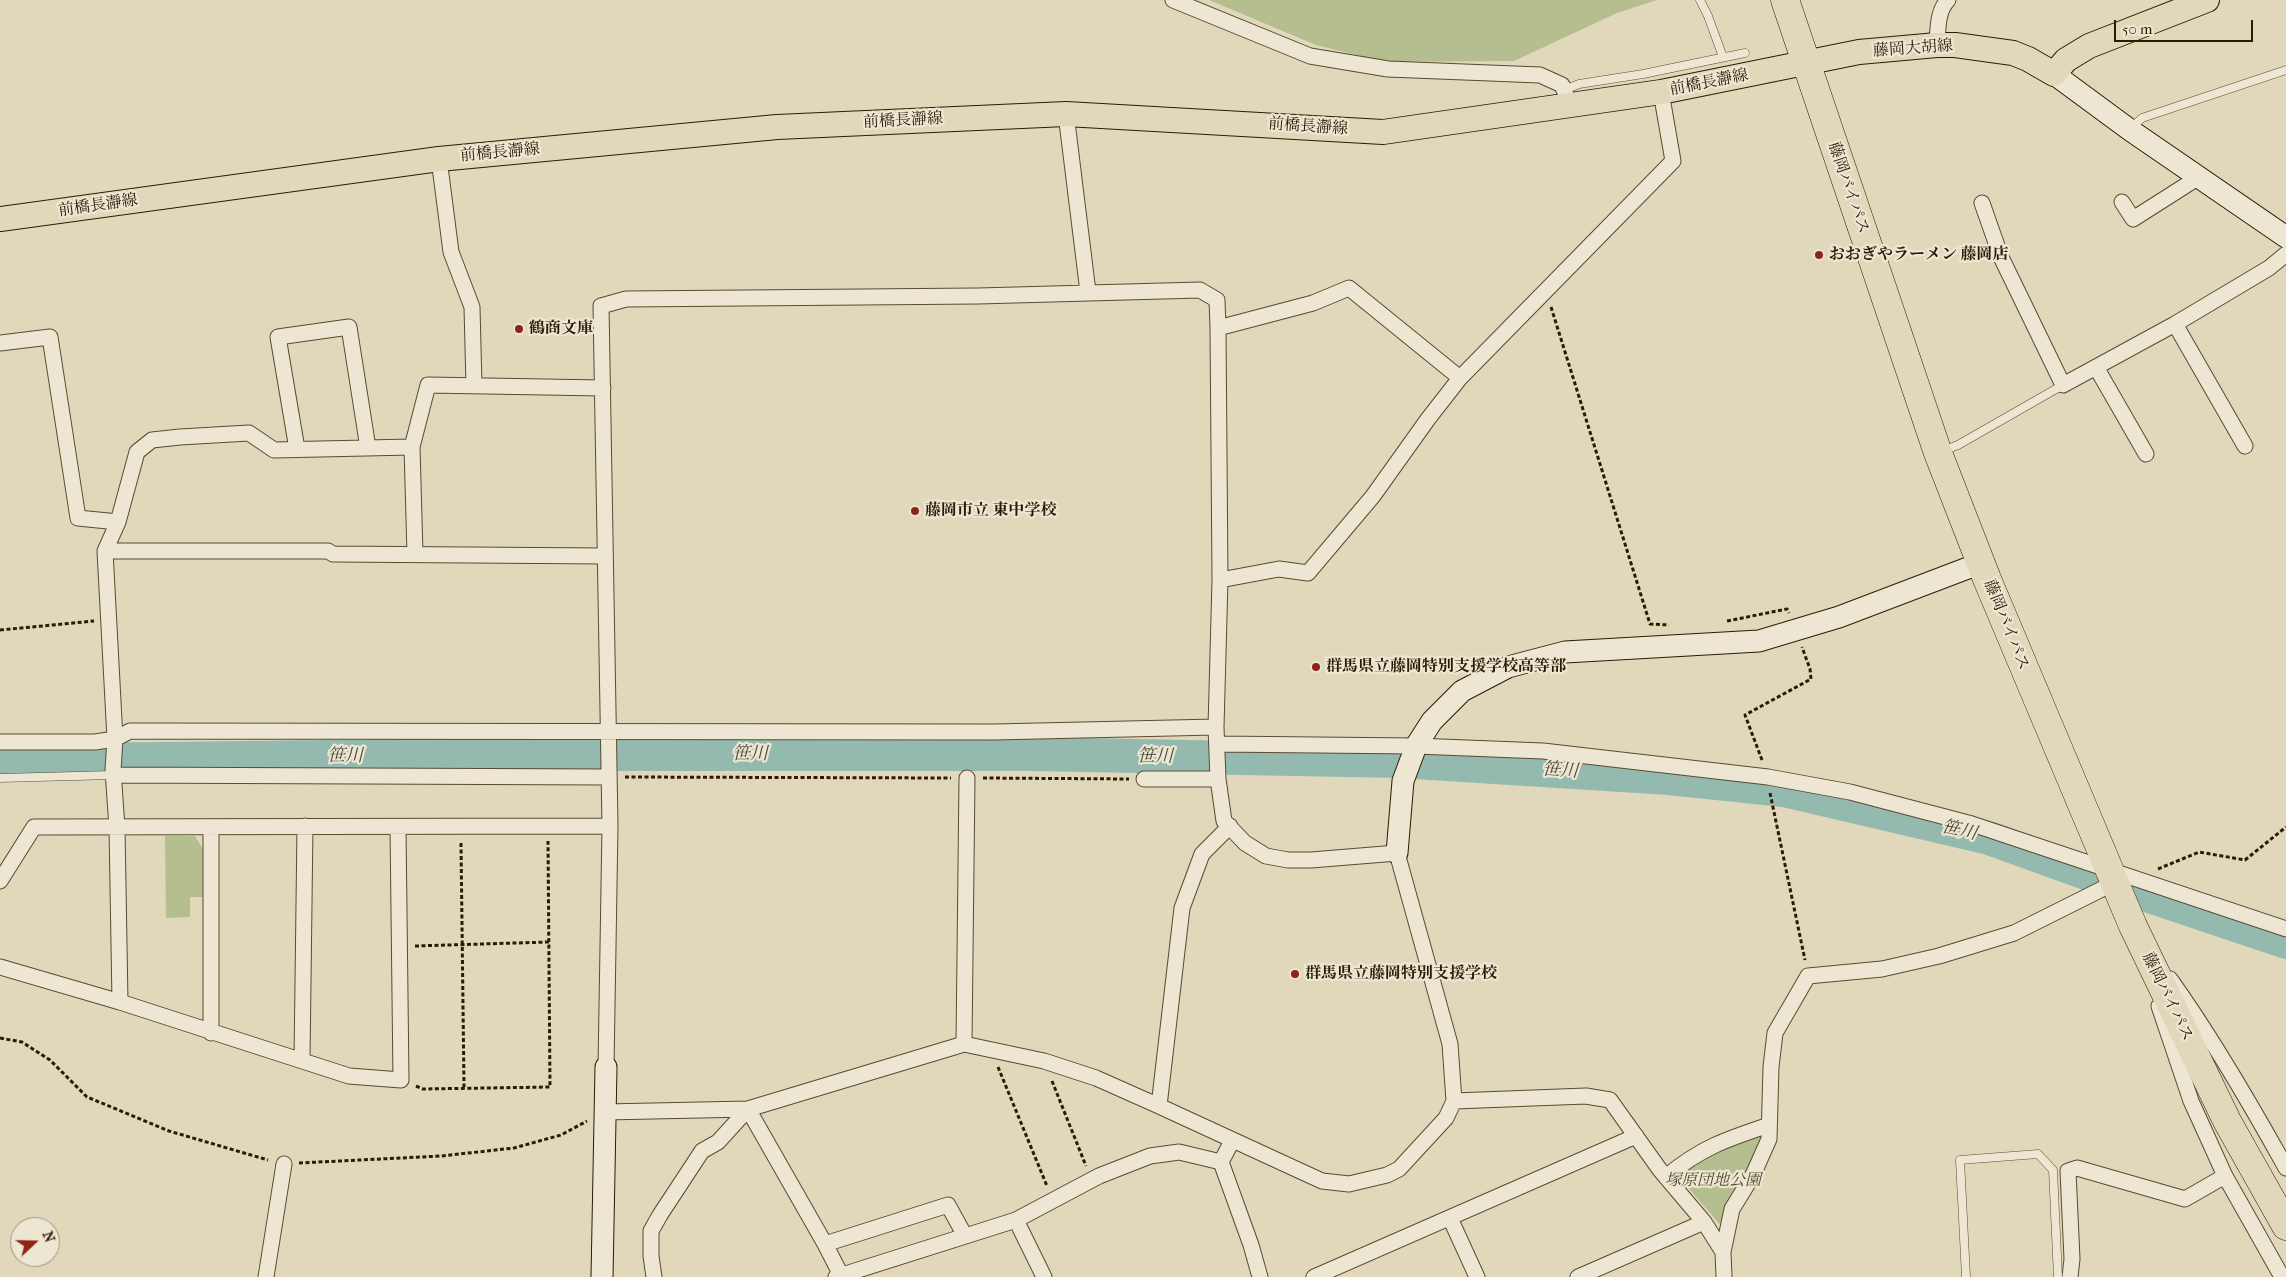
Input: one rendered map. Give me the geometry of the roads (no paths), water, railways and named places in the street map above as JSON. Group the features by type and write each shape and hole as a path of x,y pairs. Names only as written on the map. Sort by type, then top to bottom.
{"highway":[{"name":"藤岡バイパス","path":"1785,0 1938,453 1981,563 2133,926 2227,1122 2286,1226"}],"main road":[{"path":"2054,74 2076,52 2208,0"},
{"name":"藤岡大胡線","path":"1805,62 1859,52 1955,45 2013,54 2028,59 2054,74"},
{"name":"前橋長瀞線","path":"0,219 439,159 777,127 1066,114 1383,132 1567,98 1661,92 1805,62"}],"street":[{"path":"1173,0 1310,56 1388,69 1540,75 1562,85 1567,98"},
{"path":"1937,45 1938,20 1944,4 1948,0"},
{"path":"2054,74 2130,130 2286,237"},
{"path":"1220,580 1279,569 1308,573 1373,496 1460,378 1545,289 1673,161 1661,92"},
{"path":"1066,114 1088,292"},
{"path":"439,159 451,252 472,308 474,386"},
{"path":"2122,202 2133,219 2199,178"},
{"path":"1982,203 2001,257 2063,385 2175,324 2269,268 2286,254"},
{"path":"1218,328 1313,303 1349,288 1460,378"},
{"path":"602,1277 610,826 601,306 626,299 978,296 1200,290 1217,300 1220,580 1216,727 1218,779 1224,821 1245,842 1266,856 1288,860 1311,860 1398,853"},
{"path":"2175,324 2245,446"},
{"path":"296,449 278,337 349,326 368,448"},
{"path":"0,343 50,337 78,518 118,522"},
{"path":"2096,367 2146,454"},
{"path":"415,554 412,447 428,385 603,388"},
{"path":"120,1002 117,828 113,772 115,744 105,551 118,522 137,452 152,440 180,436 249,433 274,450 412,447"},
{"path":"105,551 328,550 333,554 605,556"},
{"path":"605,1112 748,1109 964,1044 1044,1061 1096,1078 1322,1180 1349,1184 1387,1175 1399,1169 1446,1118 1454,1101 1450,1044 1398,853 1403,781 1416,746 1432,721 1462,691 1508,667 1565,652 1760,641 1839,617 1981,563"},
{"path":"0,742 95,742 115,744 130,731 608,739 1216,727"},
{"path":"1218,744 1416,746 1543,751 1768,777 1850,792 1972,824 2111,877 2143,882 2286,929"},
{"path":"113,772 609,773"},
{"path":"964,1044 968,778"},
{"path":"1144,779 1218,779"},
{"path":"302,1060 305,826"},
{"path":"0,881 34,828 610,826"},
{"path":"1158,1106 1182,908 1202,854 1230,826"},
{"path":"0,967 120,1002 211,1033 349,1076 401,1080 398,827"},
{"path":"211,828 211,1033"},
{"path":"1724,1277 1723,1252 1732,1209 1753,1175 1769,1139 1771,1067 1775,1033 1808,976 1882,969 1939,956 2014,933 2111,877"},
{"path":"2133,926 2202,1024 2286,1168"},
{"path":"2133,926 2191,1101 2225,1176 2282,1277"},
{"path":"1454,1101 1586,1096 1610,1100 1666,1177 1704,1222 1723,1252"},
{"path":"748,1109 825,1244 839,1276 1016,1220 1092,1180 1150,1156 1178,1152 1221,1162"},
{"path":"654,1277 651,1256 651,1231 702,1151 718,1142 748,1109"},
{"path":"1666,1177 1688,1158 1726,1139 1769,1125"},
{"path":"1314,1277 1636,1136"},
{"path":"1232,1141 1221,1162 1251,1245 1260,1277"},
{"path":"266,1277 284,1164"},
{"path":"2070,1277 2072,1259 2068,1171 2077,1168 2185,1199 2225,1176"},
{"path":"825,1244 948,1204 965,1236"},
{"path":"1450,1218 1477,1277"},
{"path":"1016,1220 1044,1277"},
{"path":"1578,1277 1704,1222"}],"lane":[{"path":"1700,0 1723,57"},
{"path":"1567,98 1579,84 1643,74 1745,53"},
{"path":"2130,130 2142,118 2286,70"},
{"path":"1938,453 1958,445 2063,385"},
{"path":"0,778 113,772"},
{"path":"1966,1277 1960,1160 2038,1154 2053,1170 2058,1277"}],"waterway":[{"name":"笹川","path":"0,758 78,760 578,754 1032,754 1399,761 1669,778 1784,790 1989,838 2158,899 2286,942"}],"place":[{"name":"おおぎやラーメン 藤岡店","path":"1819,255"},
{"name":"鶴商文庫","path":"519,329"},
{"name":"藤岡市立 東中学校","path":"915,511"},
{"name":"群馬県立藤岡特別支援学校高等部","path":"1316,667"},
{"name":"群馬県立藤岡特別支援学校","path":"1295,974"}],"park label":[{"name":"塚原団地公園","path":"1713,1181"}]}
